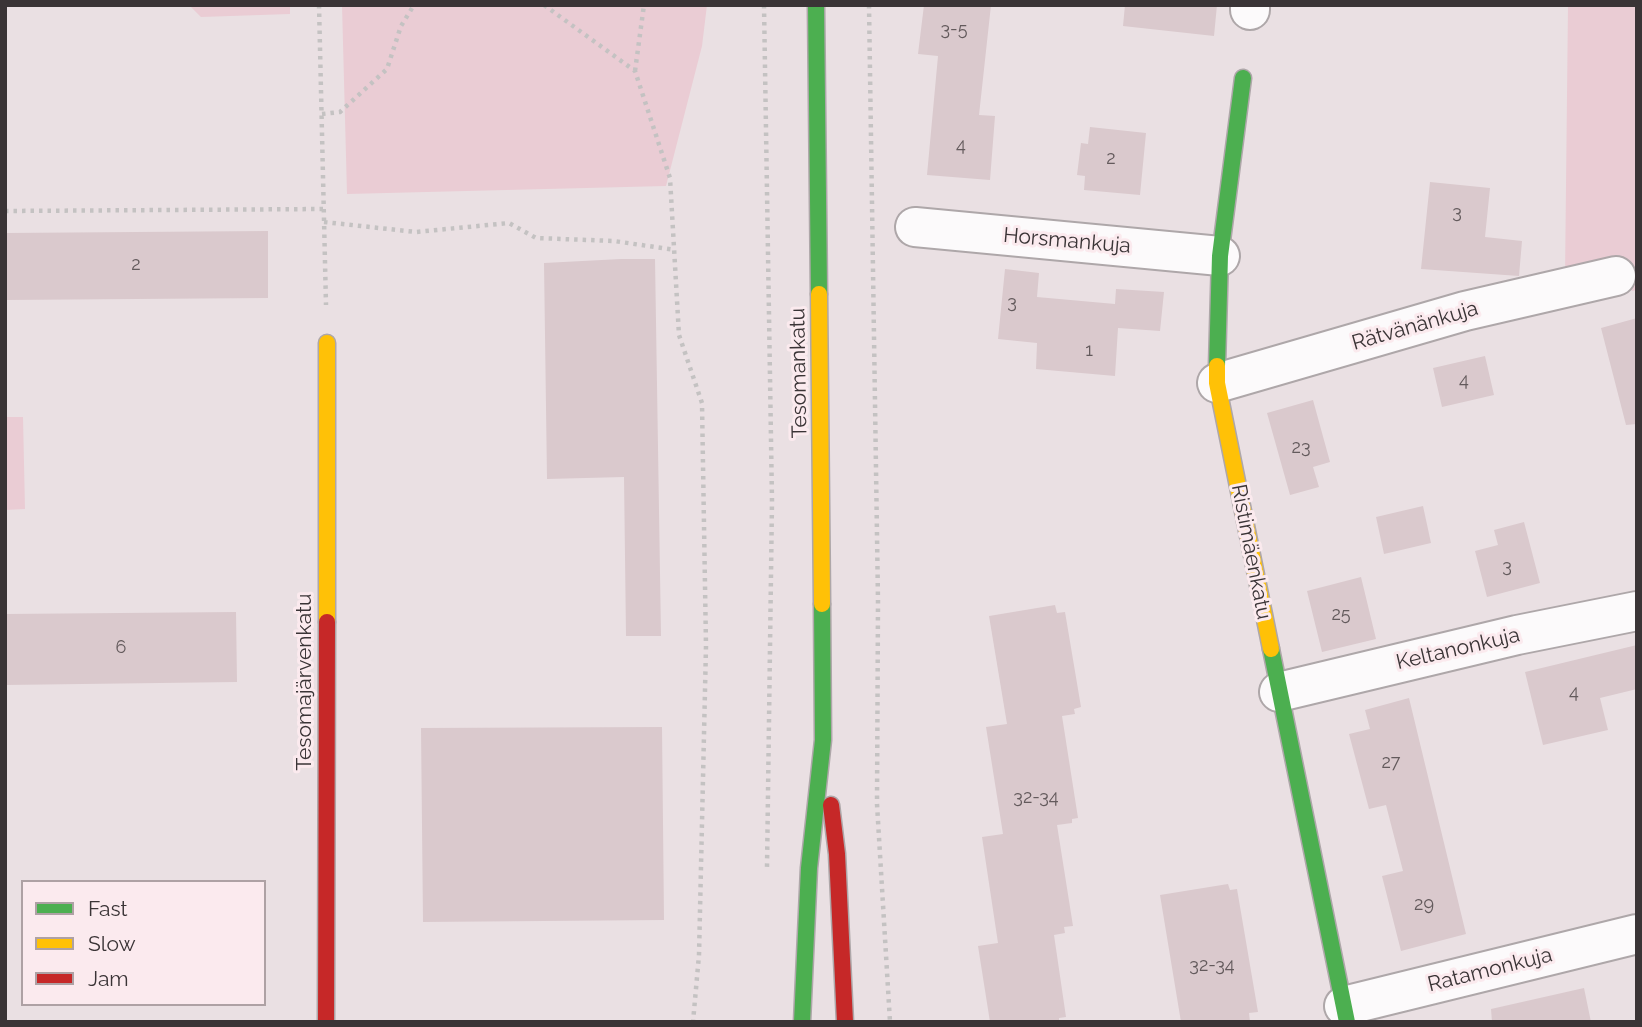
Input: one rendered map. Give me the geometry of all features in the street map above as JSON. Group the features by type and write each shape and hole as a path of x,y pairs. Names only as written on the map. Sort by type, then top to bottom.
{"street":[{"name":"Tesomankatu","path":"816,5 823,740 837,854 845,1022"},
{"name":"Ristimäenkatu","path":"1243,78 1220,256 1217,383 1345,1014"},
{"name":"Horsmankuja","path":"915,227 1220,256"},
{"name":"Rätvänänkuja","path":"1217,383 1465,311 1616,276"},
{"name":"Tesomajärvenkatu","path":"326,1022 327,343"},
{"name":"Keltanonkuja","path":"1279,692 1517,635 1637,611"},
{"name":"Tesomankatu","path":"802,1022 809,868 823,740"},
{"name":"Ratamonkuja","path":"1345,1014 1637,934"}],"path":[{"path":"319,5 327,343"},
{"path":"322,114 340,112 387,69 401,26 414,5"},
{"path":"544,5 635,71"},
{"path":"644,5 635,71 670,178 679,335 702,403 706,646 698,955 693,1022"},
{"path":"764,5 772,501 767,869"},
{"path":"869,5 878,601 877,804 890,1022"},
{"path":"5,211 324,209"},
{"path":"324,222 416,232 509,223 536,238 614,242 675,250"}],"shaded area":[{"path":"189,5 290,5 290,14 201,17"},
{"path":"342,5 707,5 702,46 666,186 347,194"},
{"path":"1568,5 1637,5 1637,290 1632,291 1622,259 1565,276"},
{"path":"5,417 23,417 25,509 5,510"}],"building":[{"path":"924,5 991,5 979,115 995,116 990,180 927,175 938,56 918,54"},
{"path":"1125,5 1217,5 1214,36 1123,26"},
{"path":"1090,127 1146,133 1140,195 1084,190 1085,176 1077,175 1081,143 1088,144"},
{"path":"1430,182 1490,188 1485,237 1522,241 1519,276 1421,269"},
{"path":"268,231 268,298 5,300 5,233"},
{"path":"655,259 661,636 626,636 624,477 547,479 544,263"},
{"path":"1005,269 1039,273 1037,297 1115,304 1116,289 1164,292 1160,331 1118,328 1115,376 1036,369 1037,343 998,339"},
{"path":"1637,318 1637,424 1626,425 1601,328"},
{"path":"1485,356 1494,395 1442,407 1433,368"},
{"path":"1313,400 1330,462 1313,467 1319,487 1290,495 1267,413"},
{"path":"1423,506 1431,543 1384,554 1376,517"},
{"path":"1524,522 1540,583 1487,597 1475,551 1498,545 1494,530"},
{"path":"1361,577 1376,639 1322,652 1307,591"},
{"path":"1055,605 1057,613 1065,612 1081,707 1074,709 1075,714 1062,716 1078,818 1072,819 1072,823 1057,825 1073,926 1064,927 1065,933 1054,935 1066,1017 1059,1018 1059,1022 990,1022 978,946 998,943 982,837 1003,834 986,727 1007,724 989,616"},
{"path":"236,612 237,682 5,685 5,614"},
{"path":"1637,645 1637,689 1600,698 1608,730 1543,745 1525,672"},
{"path":"1409,698 1466,934 1401,951 1382,876 1403,871 1386,805 1369,809 1349,734 1370,729 1365,710"},
{"path":"662,727 664,920 423,922 421,728"},
{"path":"1228,884 1230,890 1237,889 1258,1012 1249,1013 1250,1022 1181,1022 1160,895"},
{"path":"1584,988 1591,1022 1492,1022 1491,1009"}],"traffic: fast":[{"path":"816,5 819,294"},
{"path":"1217,366 1220,256 1243,78"},
{"path":"802,1022 809,868 823,740 822,604"},
{"path":"1271,649 1347,1022"}],"traffic: slow":[{"path":"819,294 822,604"},
{"path":"327,343 327,622"},
{"path":"1217,366 1217,383 1271,649"}],"traffic: jam":[{"path":"326,1022 327,622"},
{"path":"831,805 837,854 845,1022"}]}
